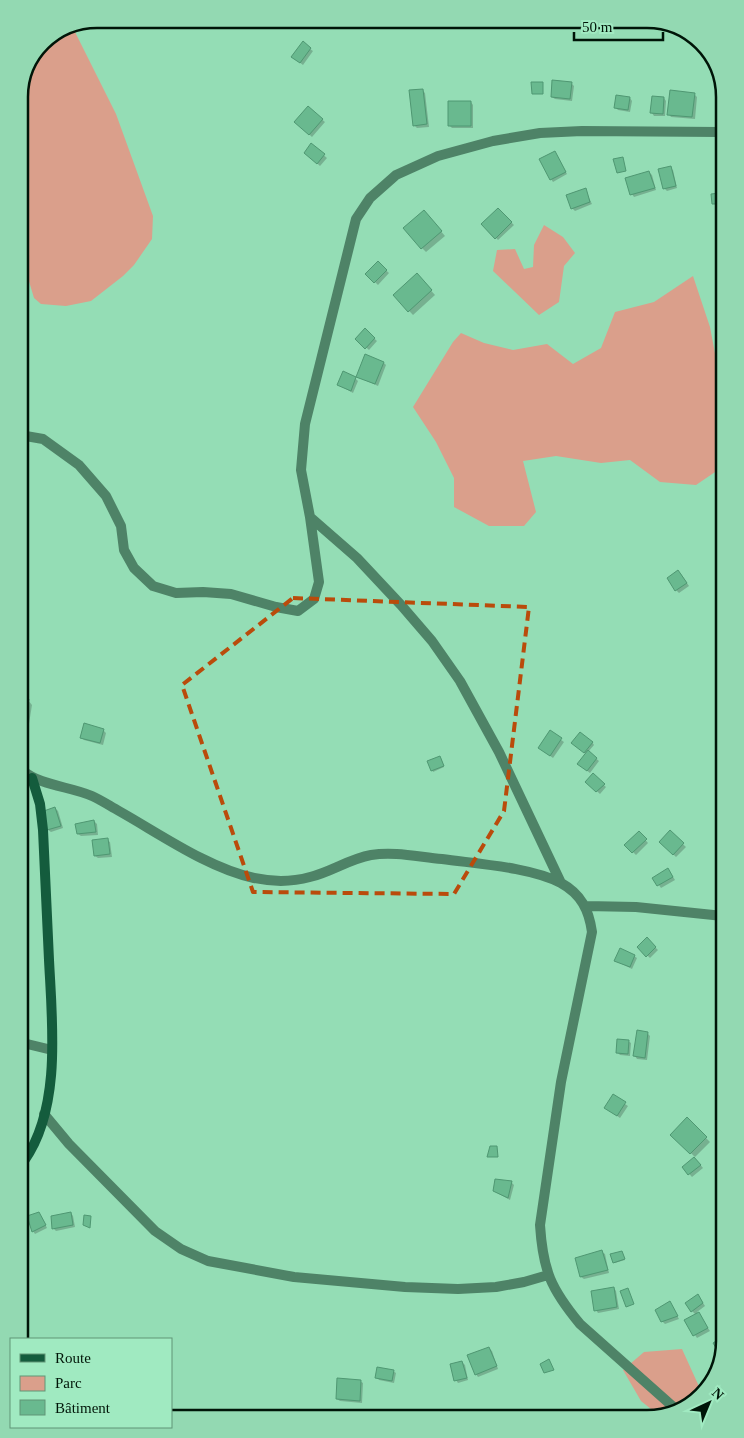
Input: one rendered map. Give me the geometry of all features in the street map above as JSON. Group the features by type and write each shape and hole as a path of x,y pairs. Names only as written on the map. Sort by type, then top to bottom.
{"street":[{"path":"28,436 43,439 79,465 106,496 121,526 124,550 134,568 153,586 176,593 231,594 276,607 298,611 314,599 319,582 301,470 305,424 356,219 370,198 396,175 438,156 493,141 540,133 582,131 716,132"},
{"path":"310,517 357,558 395,598 432,641 460,681 499,752 561,883"},
{"path":"28,775 32,778 92,796 219,866 253,878 281,882 312,877 343,863 371,855 398,854 532,873 561,883 575,894 586,906 592,932 561,1082 540,1225 542,1246 548,1275 557,1293 580,1324 672,1406"},
{"path":"28,1152 40,1129 52,1074 43,830 40,804 32,778"},
{"path":"586,906 636,907 716,915"},
{"path":"28,1044 52,1050"},
{"path":"44,1114 69,1144 155,1231 181,1249 208,1260 294,1277 405,1288 458,1289 496,1287 548,1275"}],"highlighted area":[{"path":"293,598 529,607 504,811 454,894 253,892 182,685"}],"green space":[{"path":"74,31 116,114 153,216 152,239 134,265 91,301 66,306 41,304 34,298 28,278 28,92 30,79 42,54 62,37"},
{"path":"544,225 563,237 575,253 564,266 559,302 539,315 493,271 497,250 515,249 524,269 533,267 534,245"},
{"path":"693,276 710,327 716,359 716,471 696,485 660,482 630,460 601,463 556,456 523,461 536,512 524,526 489,526 454,507 454,478 436,442 413,407 453,342 461,333 484,343 513,350 547,344 573,364 601,348 615,312 654,302"},
{"path":"682,1349 695,1378 684,1378 684,1400 674,1405 652,1410 641,1401 623,1370 644,1352"}],"building":[{"path":"303,41 311,48 300,63 291,57"},
{"path":"552,80 572,82 570,99 551,97"},
{"path":"531,82 543,82 543,94 532,94"},
{"path":"423,89 427,124 413,126 409,90"},
{"path":"670,90 695,93 692,117 667,115"},
{"path":"616,95 630,97 628,110 614,108"},
{"path":"652,96 664,97 663,114 650,113"},
{"path":"448,101 471,101 471,126 448,126"},
{"path":"308,106 323,119 309,135 294,122"},
{"path":"311,143 325,154 317,164 304,153"},
{"path":"555,151 566,172 550,180 539,159"},
{"path":"623,157 626,171 617,173 613,159"},
{"path":"671,166 676,186 663,189 658,169"},
{"path":"649,171 655,188 630,195 625,178"},
{"path":"586,188 590,202 571,209 566,195"},
{"path":"716,193 716,204 712,204 711,194"},
{"path":"498,208 512,222 495,239 481,224"},
{"path":"424,210 442,231 421,249 403,228"},
{"path":"378,261 387,270 374,283 365,274"},
{"path":"417,273 432,290 408,312 393,295"},
{"path":"365,328 375,338 365,349 355,339"},
{"path":"365,354 384,362 375,384 356,377"},
{"path":"343,371 356,377 351,391 337,385"},
{"path":"678,570 687,583 675,591 667,578"},
{"path":"84,723 104,729 100,743 80,738"},
{"path":"550,730 562,738 550,756 538,748"},
{"path":"580,732 593,742 584,753 571,743"},
{"path":"588,750 597,758 587,771 577,764"},
{"path":"440,756 444,766 431,771 427,761"},
{"path":"593,773 605,784 596,792 585,782"},
{"path":"55,807 61,826 47,830 41,812"},
{"path":"94,820 96,832 77,834 75,824"},
{"path":"670,830 684,843 673,855 659,842"},
{"path":"639,831 647,839 632,853 624,845"},
{"path":"108,838 110,854 94,856 92,840"},
{"path":"668,868 673,877 657,886 652,878"},
{"path":"647,937 656,947 646,957 637,947"},
{"path":"620,948 635,955 630,967 614,961"},
{"path":"637,1030 648,1032 645,1058 633,1056"},
{"path":"617,1039 629,1040 628,1054 616,1053"},
{"path":"613,1094 626,1102 617,1116 604,1108"},
{"path":"687,1117 707,1137 690,1154 670,1135"},
{"path":"490,1146 497,1146 498,1157 487,1157"},
{"path":"694,1157 701,1165 688,1175 682,1167"},
{"path":"495,1179 512,1181 508,1198 493,1191"},
{"path":"39,1212 46,1225 32,1232 28,1216"},
{"path":"71,1212 73,1225 52,1229 51,1216"},
{"path":"84,1215 91,1216 90,1228 83,1225"},
{"path":"602,1250 608,1270 580,1277 575,1258"},
{"path":"622,1251 625,1259 613,1263 610,1254"},
{"path":"614,1287 617,1307 594,1311 591,1291"},
{"path":"628,1288 634,1304 626,1307 620,1291"},
{"path":"698,1294 703,1303 691,1312 685,1303"},
{"path":"670,1301 678,1316 661,1322 655,1310"},
{"path":"699,1312 708,1328 693,1336 684,1320"},
{"path":"489,1347 497,1366 475,1375 467,1355"},
{"path":"549,1359 554,1370 544,1373 540,1364"},
{"path":"462,1361 467,1378 454,1381 450,1364"},
{"path":"377,1367 394,1370 392,1381 375,1378"},
{"path":"337,1378 361,1380 360,1401 336,1399"}]}
